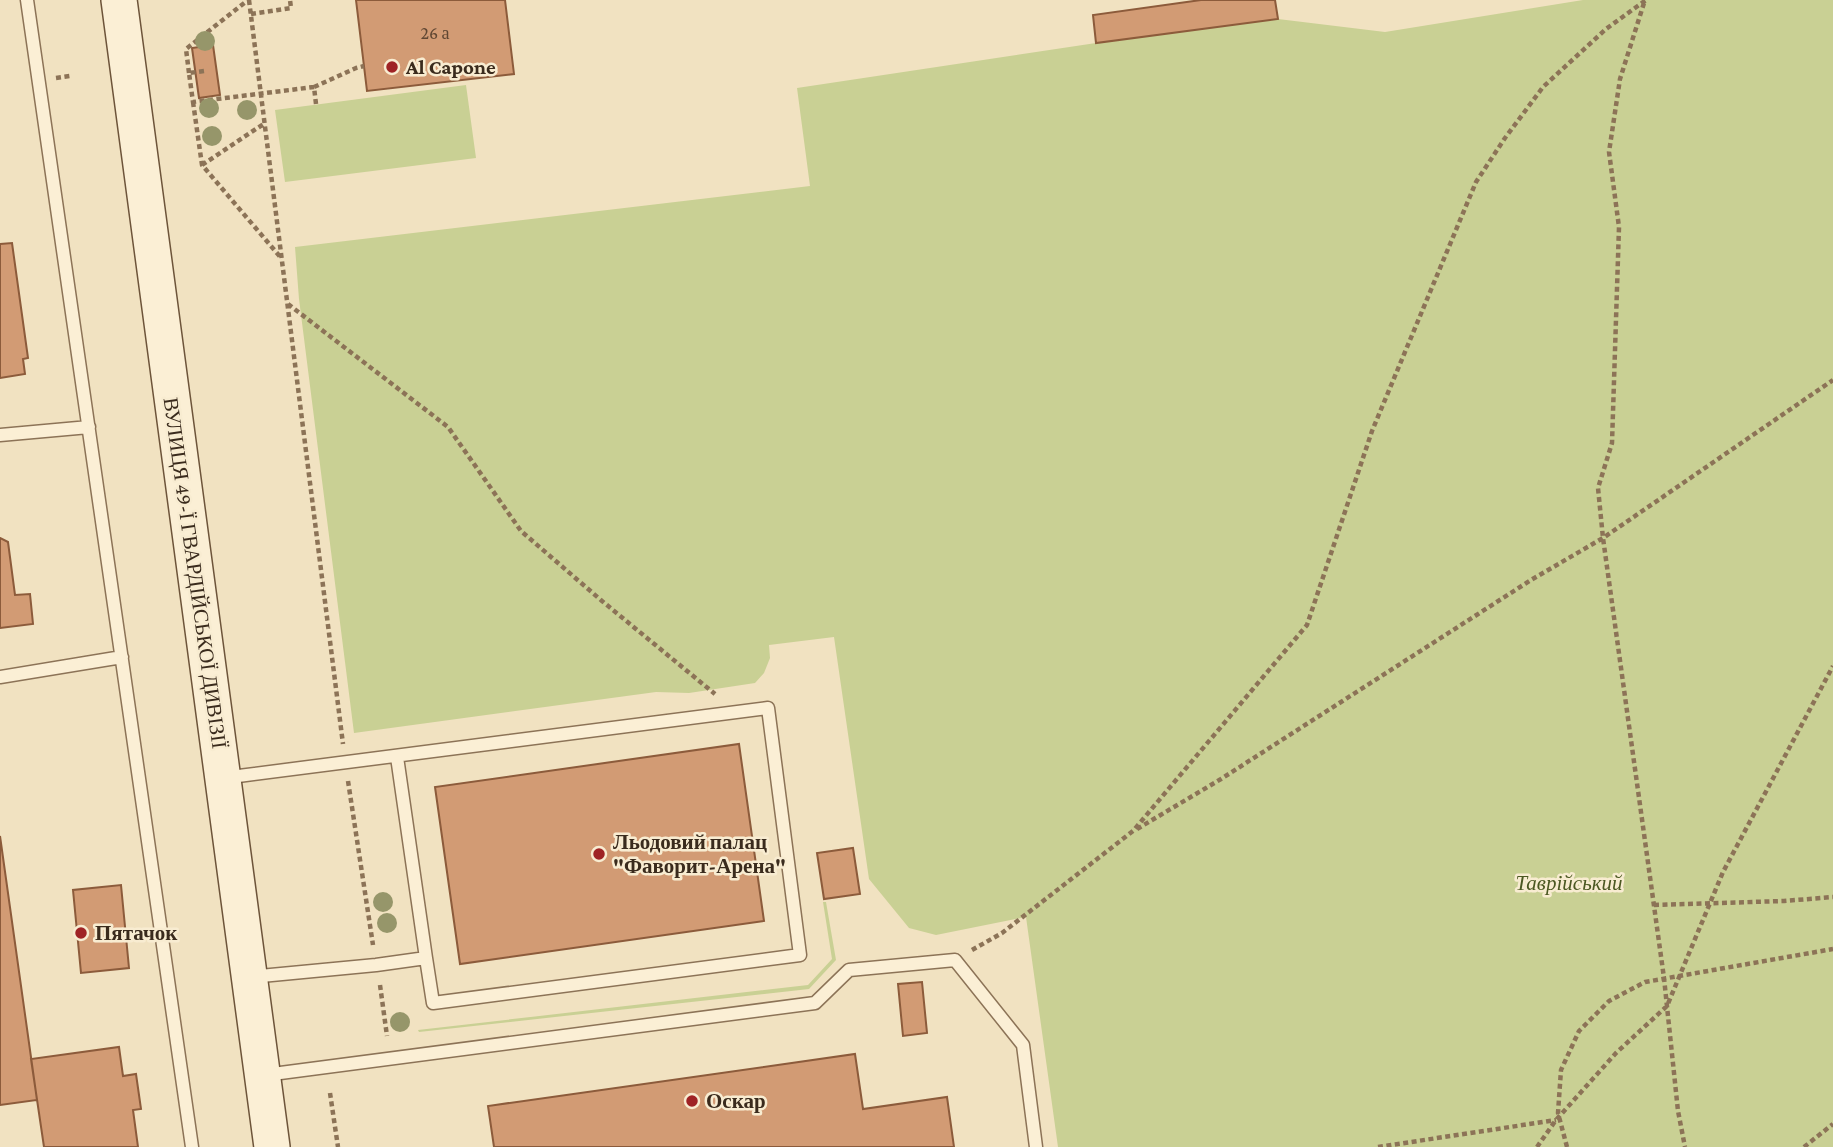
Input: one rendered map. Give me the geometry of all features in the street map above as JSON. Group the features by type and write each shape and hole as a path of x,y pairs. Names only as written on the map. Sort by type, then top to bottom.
{"street":[{"name":"ВУЛИЦЯ 49-Ї ГВАРДІЙСЬКОЇ ДИВІЗІЇ","path":"119,0 272,1147"}],"lane":[{"path":"27,0 192,1147"},
{"path":"0,435 89,427"},
{"path":"0,677 122,657"},
{"path":"223,778 768,708 800,955 433,1003 397,757"},
{"path":"249,977 426,958"},
{"path":"263,1076 814,1003 849,970 955,960 1023,1045 1036,1147"}],"path":[{"path":"249,0 346,763 387,1036"},
{"path":"249,0 186,49 192,102 202,165 282,260"},
{"path":"250,14 291,8 290,0"},
{"path":"1645,1 1620,79 1609,152 1619,227 1612,443 1598,488 1602,538 1668,1006 1678,1111 1685,1147"},
{"path":"1133,831 1307,625 1372,430 1476,182 1543,87 1606,29 1645,1"},
{"path":"192,102 314,88 364,66"},
{"path":"189,73 204,71"},
{"path":"314,88 316,104"},
{"path":"202,165 265,123"},
{"path":"288,304 448,428 521,531 738,712"},
{"path":"955,960 1002,933 1133,831 1221,779 1531,580 1602,538 1833,380"},
{"path":"1537,1147 1616,1053 1668,1006 1723,872 1833,666"},
{"path":"1654,905 1833,897"},
{"path":"1567,1147 1558,1119 1561,1070 1579,1031 1609,1001 1645,982 1833,949"},
{"path":"330,1093 338,1147"},
{"path":"1378,1147 1558,1119"},
{"path":"1804,1147 1833,1124"}],"green space":[{"name":"Таврійський","path":"1583,0 1833,0 1833,1147 1058,1147 1026,917 936,935 909,928 869,879 834,637 769,645 770,658 764,673 755,683 689,693 656,692 354,733 299,299 295,247 810,186 797,88 1278,19 1385,32"},
{"path":"466,85 476,158 285,182 275,110"},
{"path":"823,902 826,902 836,960 809,989 418,1030 808,985 832,959"}],"building":[{"path":"356,0 505,0 514,74 367,91"},
{"path":"1201,0 1275,0 1278,19 1096,43 1093,15"},
{"path":"213,45 220,95 199,98 192,48"},
{"path":"12,243 28,358 23,359 25,374 0,378 0,244"},
{"path":"0,538 8,542 15,595 30,594 33,624 0,628"},
{"name":"Льодовий палац \"Фаворит-Арена\"","path":"739,744 764,921 460,964 435,787"},
{"path":"0,836 37,1100 0,1105"},
{"path":"853,848 860,894 824,899 817,853"},
{"path":"121,885 129,968 81,973 73,890"},
{"path":"922,982 927,1033 903,1036 898,984"},
{"path":"119,1047 123,1076 136,1074 141,1109 133,1110 138,1147 44,1147 31,1059"},
{"name":"Оскар","path":"855,1054 863,1109 947,1097 954,1147 494,1147 488,1106"}],"place":[{"name":"Al Capone","path":"392,67"},
{"name":"Льодовий палац \"Фаворит-Арена\"","path":"599,854"},
{"name":"Пятачок","path":"81,933"},
{"name":"Оскар","path":"692,1101"}]}
